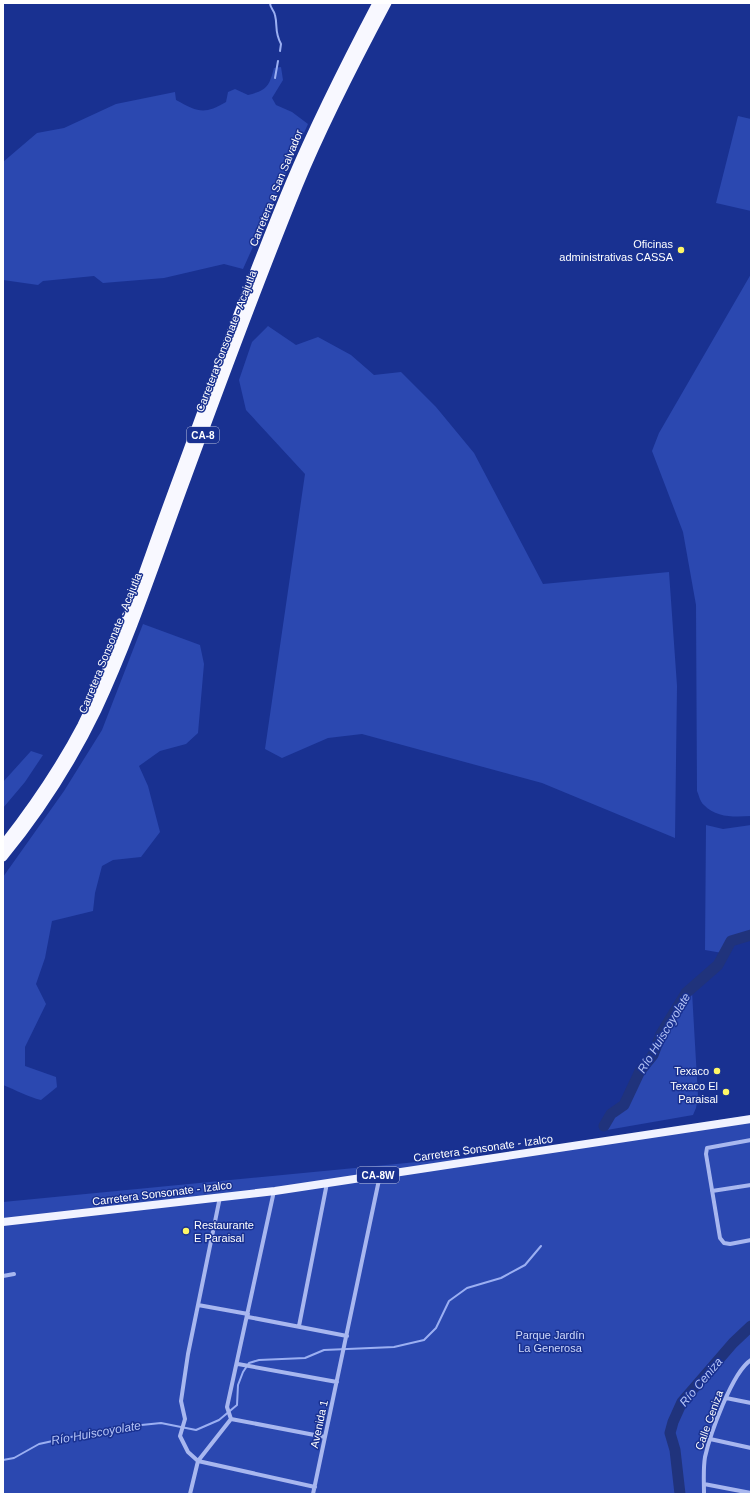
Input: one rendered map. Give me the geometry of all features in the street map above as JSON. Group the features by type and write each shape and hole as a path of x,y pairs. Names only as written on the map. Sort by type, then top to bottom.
{"highway":[{"name":"Carretera a San Salvador","path":"3,845 32,806 66,752 93,701 129,611 290,183 335,83 377,3"},
{"name":"Carretera Sonsonate - Acajutla","path":"3,857 17,840 51,790 75,752 96,711 141,599 233,353 299,184 335,104 387,3"}],"main road":[{"name":"Carretera Sonsonate - Izalco","path":"3,1222 274,1190 751,1119"}],"street":[{"path":"751,1140 707,1148 706,1154 720,1238 724,1243 730,1244 751,1240"},
{"name":"Avenida 1","path":"313,1494 380,1174"},
{"path":"299,1326 328,1182"},
{"path":"712,1191 751,1185"},
{"path":"231,1417 227,1407 238,1364 274,1190"},
{"path":"220,1197 198,1305 181,1401 185,1419 180,1436 188,1452 198,1461 315,1487"},
{"path":"3,1276 14,1274"},
{"path":"198,1305 347,1336"},
{"name":"Calle Ceniza","path":"704,1494 704,1468 710,1439 736,1376 751,1360"},
{"path":"238,1364 337,1382"},
{"path":"726,1398 751,1403"},
{"path":"231,1417 325,1437"},
{"path":"190,1494 198,1461 231,1417"},
{"path":"710,1439 751,1448"},
{"path":"704,1484 751,1493"}],"green space":[{"path":"281,67 283,80 272,98 276,105 292,112 308,124 243,269 224,264 164,278 103,283 94,276 43,281 38,285 3,280 3,162 37,133 64,128 116,104 175,92 176,100 190,107 201,110 212,109 226,102 228,92 235,89 248,95 264,89 271,79 274,68"},
{"path":"738,116 751,119 751,211 716,203"},
{"path":"751,274 751,816 726,816 714,812 703,804 697,791 696,605 683,532 652,451 659,433"},
{"path":"268,326 296,345 318,337 351,355 374,375 401,372 436,407 474,453 543,584 669,572 677,686 675,838 542,783 362,734 328,738 282,758 265,749 305,474 246,410 239,380 252,342"},
{"path":"143,624 200,645 204,664 198,733 186,744 160,751 139,766 148,786 160,832 141,857 113,860 102,866 95,893 93,911 52,921 45,958 36,984 46,1004 25,1047 25,1066 56,1077 57,1087 41,1100 3,1085 3,877 64,791 102,730"},
{"path":"31,751 43,755 25,782 3,808 3,782"},
{"path":"706,825 723,829 751,825 751,939 734,944 728,954 705,950"},
{"path":"692,992 698,1096 693,1115 607,1130 613,1115 627,1106 641,1072 654,1056 662,1035"},
{"name":"Parque Jardín La Generosa","path":"751,1115 751,1494 3,1494 3,1202 520,1152"}],"waterway":[{"path":"270,3 275,15 277,32 281,44 280,51"},
{"path":"275,78 278,61"},
{"name":"Río Huiscoyolate","path":"604,1126 611,1114 624,1105 640,1071 653,1055 661,1034 686,993 718,965 731,941 751,935"},
{"name":"Río Huiscoyolate","path":"3,1460 14,1458 39,1444 112,1428 161,1423 196,1430 219,1420 237,1405 238,1385 243,1372 249,1363 259,1360 305,1358 324,1350 394,1347 424,1340 436,1328 449,1301 467,1288 501,1278 525,1265 541,1246"},
{"name":"Río Ceniza","path":"680,1494 675,1450 670,1433 673,1422 682,1402 733,1343 751,1326"}],"place":[{"name":"Oficinas administrativas CASSA","path":"681,250"},
{"name":"Texaco","path":"717,1071"},
{"name":"Texaco El Paraisal","path":"726,1092"},
{"name":"Restaurante E Paraisal","path":"186,1231"}]}
